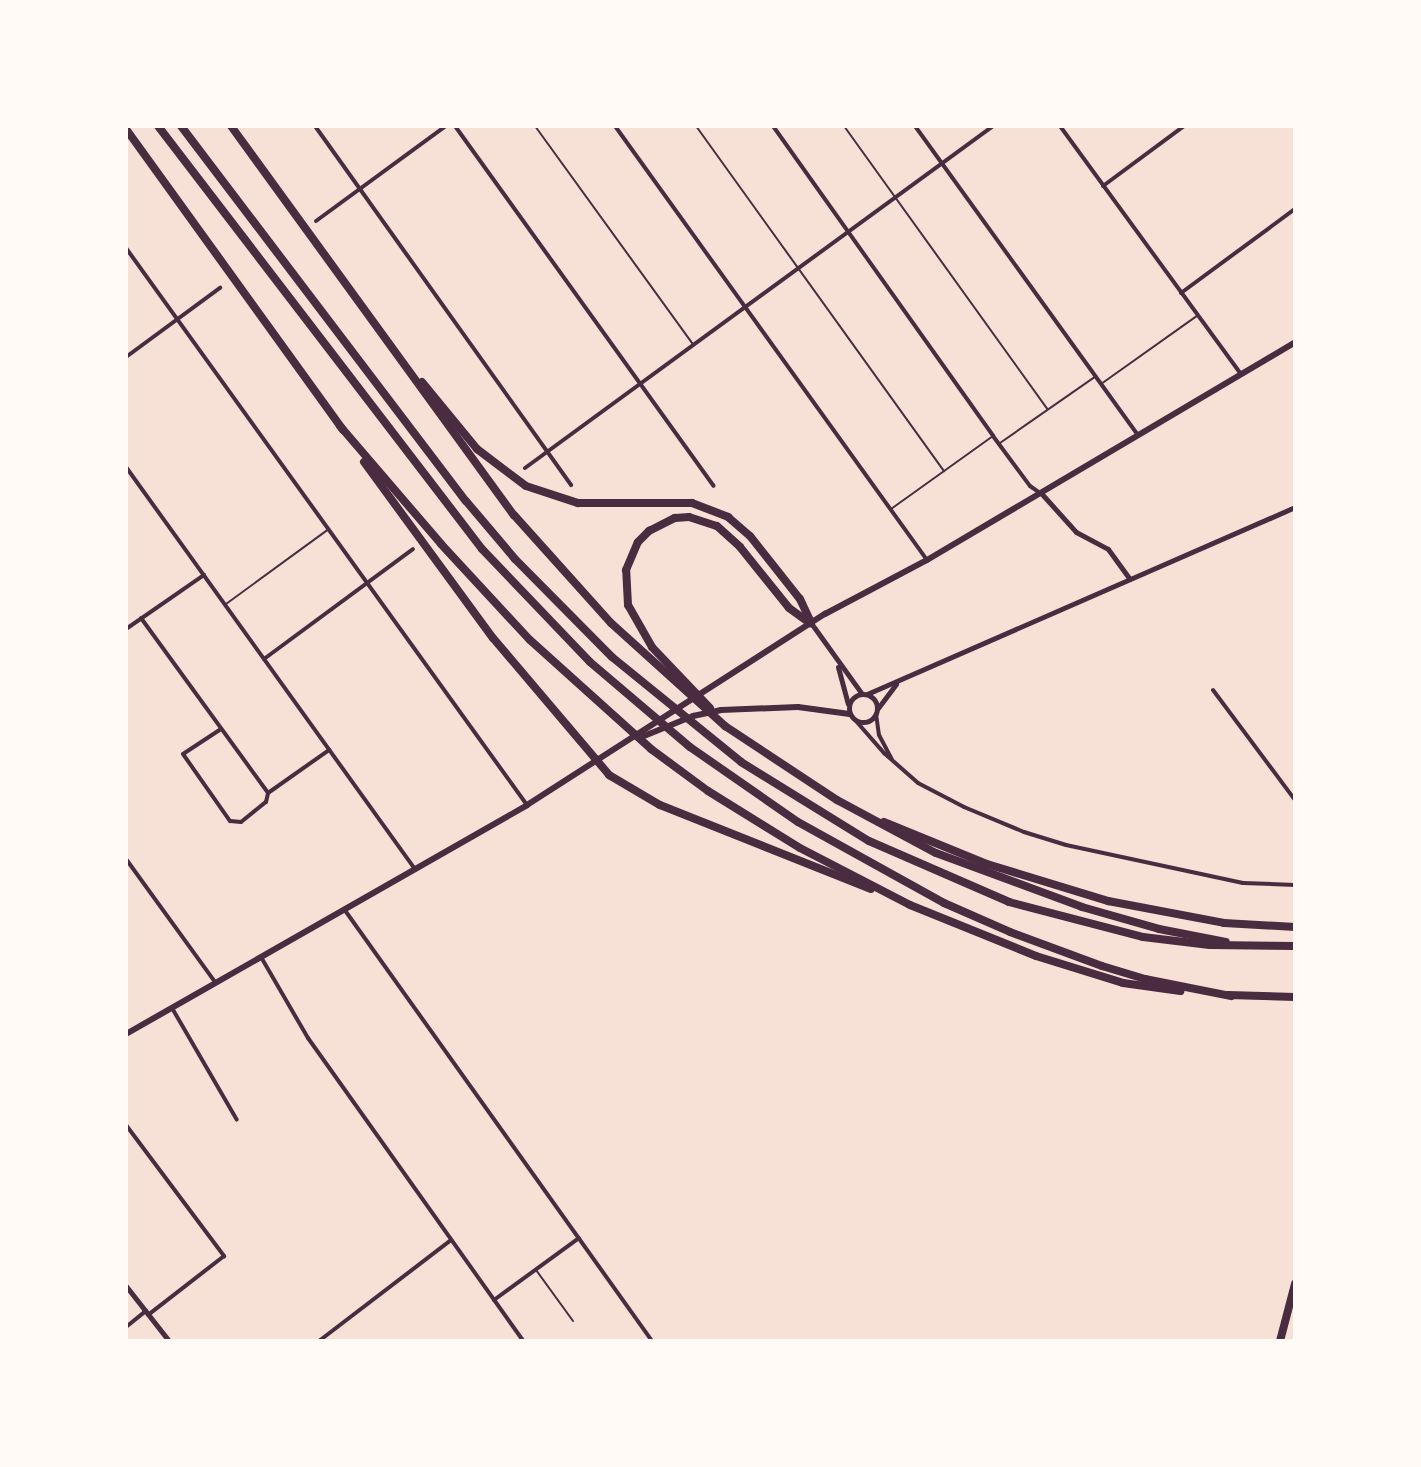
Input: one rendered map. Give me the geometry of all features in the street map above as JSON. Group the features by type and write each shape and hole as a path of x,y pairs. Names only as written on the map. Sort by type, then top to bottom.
{"highway":[{"path":"158,126 482,549 590,662 690,747 798,822 944,903 1010,932 1102,966 1156,982 1231,996"},
{"path":"181,126 494,535 586,633 704,734 766,780 836,823 981,891 1112,931 1174,942 1257,947 1295,946"},
{"path":"231,126 488,483 575,586 671,681 776,763 837,800 936,853 1037,892 1126,921 1257,947"},
{"path":"126,129 494,638 596,762 639,796 1036,956 1123,983 1231,996 1295,997"},
{"path":"380,331 464,435 510,477 546,495 578,503 692,503 718,510 750,536 800,599 811,623"},
{"path":"340,426 441,544 515,624 651,749 753,821 910,905"},
{"path":"776,763 710,708 642,634 628,605 624,586 631,555 638,542 662,523 675,518 705,520 729,534 789,608 811,623"},
{"path":"837,800 977,860 1097,898 1224,923 1295,927"},
{"path":"1280,1341 1295,1284"}],"main road":[{"path":"126,1034 343,908 527,805 811,623 1041,494 1295,342"},
{"path":"627,743 707,712 798,707 850,714"}],"street":[{"path":"315,126 571,485"},
{"path":"316,221 446,126"},
{"path":"455,126 714,486"},
{"path":"615,126 927,560"},
{"path":"772,126 1030,486 1041,494 1076,532 1108,549 1130,579"},
{"path":"915,126 1138,435"},
{"path":"525,468 744,304 993,126"},
{"path":"1060,126 1241,374"},
{"path":"1102,186 1184,126"},
{"path":"1181,292 1295,209"},
{"path":"126,248 527,805"},
{"path":"126,357 220,288"},
{"path":"126,467 226,603 414,868"},
{"path":"849,705 864,694 899,681 1295,507"},
{"path":"264,659 413,549"},
{"path":"126,628 204,574"},
{"path":"141,618 268,793"},
{"path":"811,623 837,662 864,694 874,700 879,735 893,760"},
{"path":"837,662 850,714 893,760 934,794 1066,845 1243,883 1295,885"},
{"path":"856,721 865,722 899,681"},
{"path":"1213,690 1295,800"},
{"path":"221,729 183,754 230,821 241,822 266,802 268,793 329,750"},
{"path":"126,859 215,982"},
{"path":"343,908 652,1341"},
{"path":"261,957 308,1038 524,1341"},
{"path":"171,1007 237,1120"},
{"path":"126,1125 224,1256 126,1328"},
{"path":"494,1300 579,1238"},
{"path":"319,1341 451,1240"},
{"path":"126,1286 169,1341"}],"lane":[{"path":"535,126 692,343"},
{"path":"696,126 795,267 944,471"},
{"path":"844,126 1047,409"},
{"path":"1101,384 1198,315"},
{"path":"1000,443 1096,376"},
{"path":"890,509 993,436"},
{"path":"226,603 329,529"},
{"path":"536,1269 573,1321"}]}
